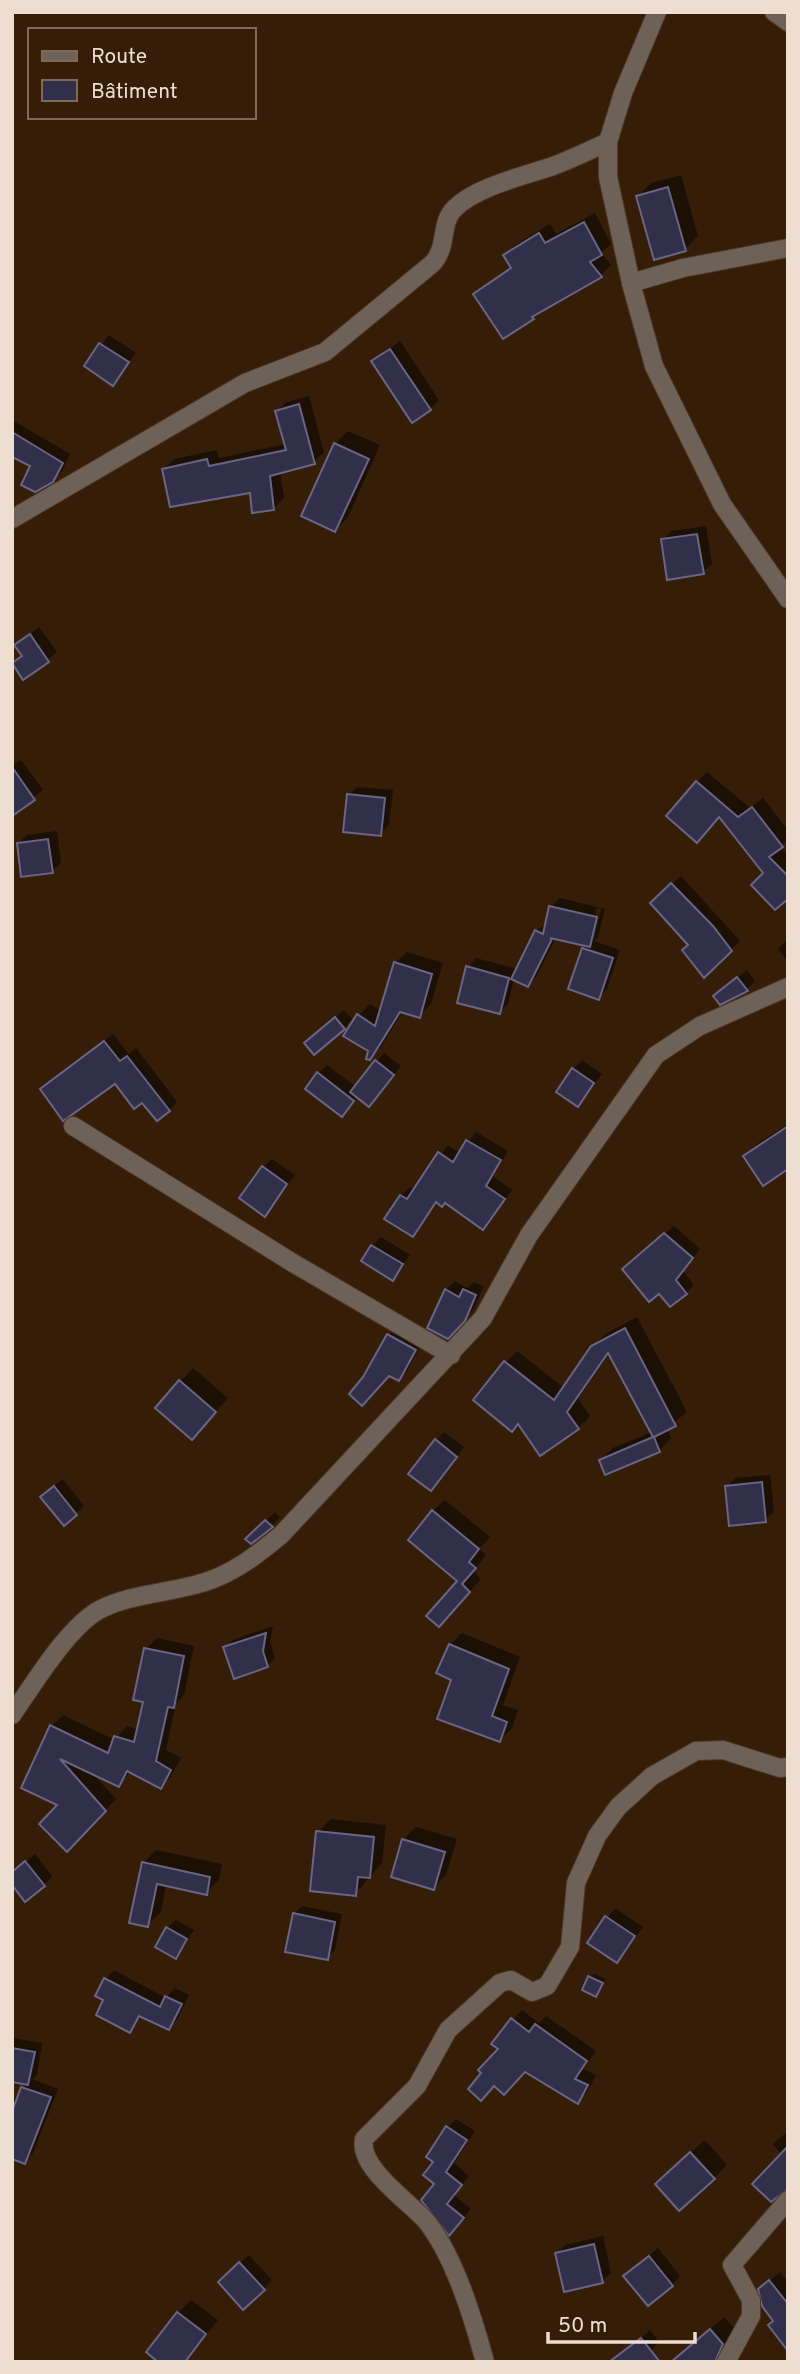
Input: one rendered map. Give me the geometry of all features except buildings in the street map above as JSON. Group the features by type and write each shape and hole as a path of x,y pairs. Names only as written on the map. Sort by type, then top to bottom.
{"street":[{"path":"657,12 623,93 608,142 608,177 631,283 654,366 722,504 788,600"},
{"path":"774,12 788,22"},
{"path":"12,519 245,383 324,352 433,263 444,247 448,219 461,203 514,178 553,166 608,142"},
{"path":"631,283 683,268 788,247"},
{"path":"12,1715 72,1634 99,1610 133,1598 205,1582 249,1561 281,1535 484,1318 529,1235 656,1055 700,1026 788,987"},
{"path":"73,1126 293,1263 451,1355"},
{"path":"485,2362 471,2312 438,2240 426,2222 390,2187 364,2154 364,2139 417,2086 447,2030 500,1983 511,1980 532,1992 547,1986 570,1947 576,1883 597,1836 618,1807 652,1776 696,1751 723,1750 780,1768 788,1767"},
{"path":"726,2362 751,2316 751,2300 732,2265 788,2200"}]}
